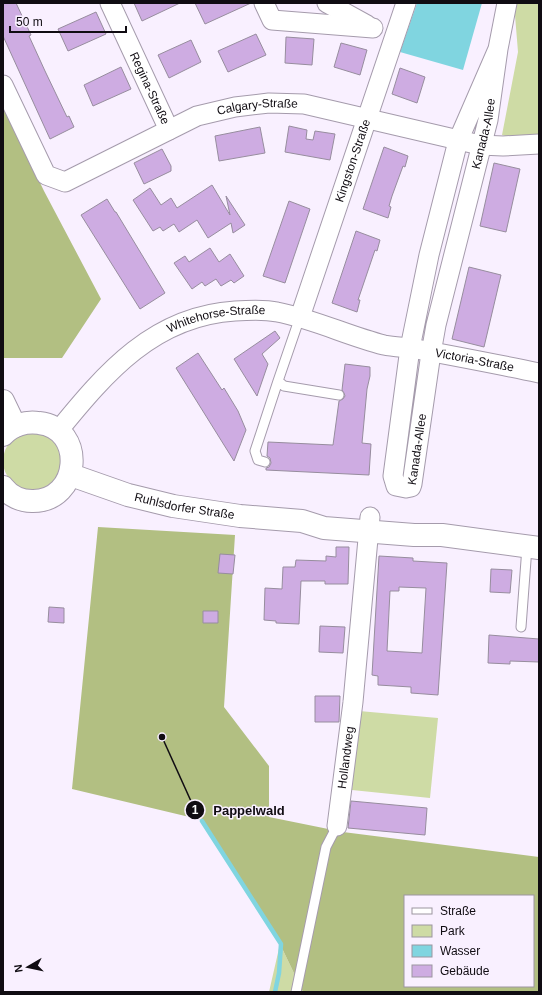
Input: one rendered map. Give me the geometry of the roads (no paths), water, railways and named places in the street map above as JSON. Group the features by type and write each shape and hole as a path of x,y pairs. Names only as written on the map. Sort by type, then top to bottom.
{"main road":[{"path":"3,401 9,431 30,422 45,423 58,431 66,440 71,451 73,463 67,483 54,495 37,501 20,499 12,495 3,487"},
{"name":"Ruhlsdorfer Straße","path":"70,475 128,495 173,506 240,516 302,521 324,528 369,524 414,535 442,535 533,548"}],"street":[{"name":"Regina-Straße","path":"110,3 169,130"},
{"path":"264,3 272,20 372,28"},
{"path":"328,3 372,28 394,38"},
{"name":"Kingston-Straße","path":"300,318 406,3"},
{"name":"Kanada-Allee","path":"498,49 458,140 429,255 410,348 393,476 394,483 396,486 400,487 411,487 412,484 430,353 480,145 488,120 506,3"},
{"name":"Calgary-Straße","path":"3,85 46,175 65,182 197,116 235,107 268,103 304,104 480,145 503,146 539,144"},
{"name":"Whitehorse-Straße","path":"58,431 106,376 143,344 162,331 204,316 226,312 253,310 276,312 300,318 386,346 410,348"},
{"name":"Victoria-Straße","path":"410,348 539,373"},
{"name":"Hollandweg","path":"337,826 353,702 369,524"}],"lane":[{"path":"265,462 258,460 255,450 300,318"},
{"path":"278,381 284,386 339,395"},
{"path":"522,627 533,548"},
{"name":"Hollandweg","path":"296,992 326,847 337,826"}],"water":[{"path":"417,3 482,3 463,70 400,52"}],"waterway":[{"path":"202,821 281,944 279,973 275,992"}],"place":[{"name":"Pappelwald","path":"162,737"}]}
